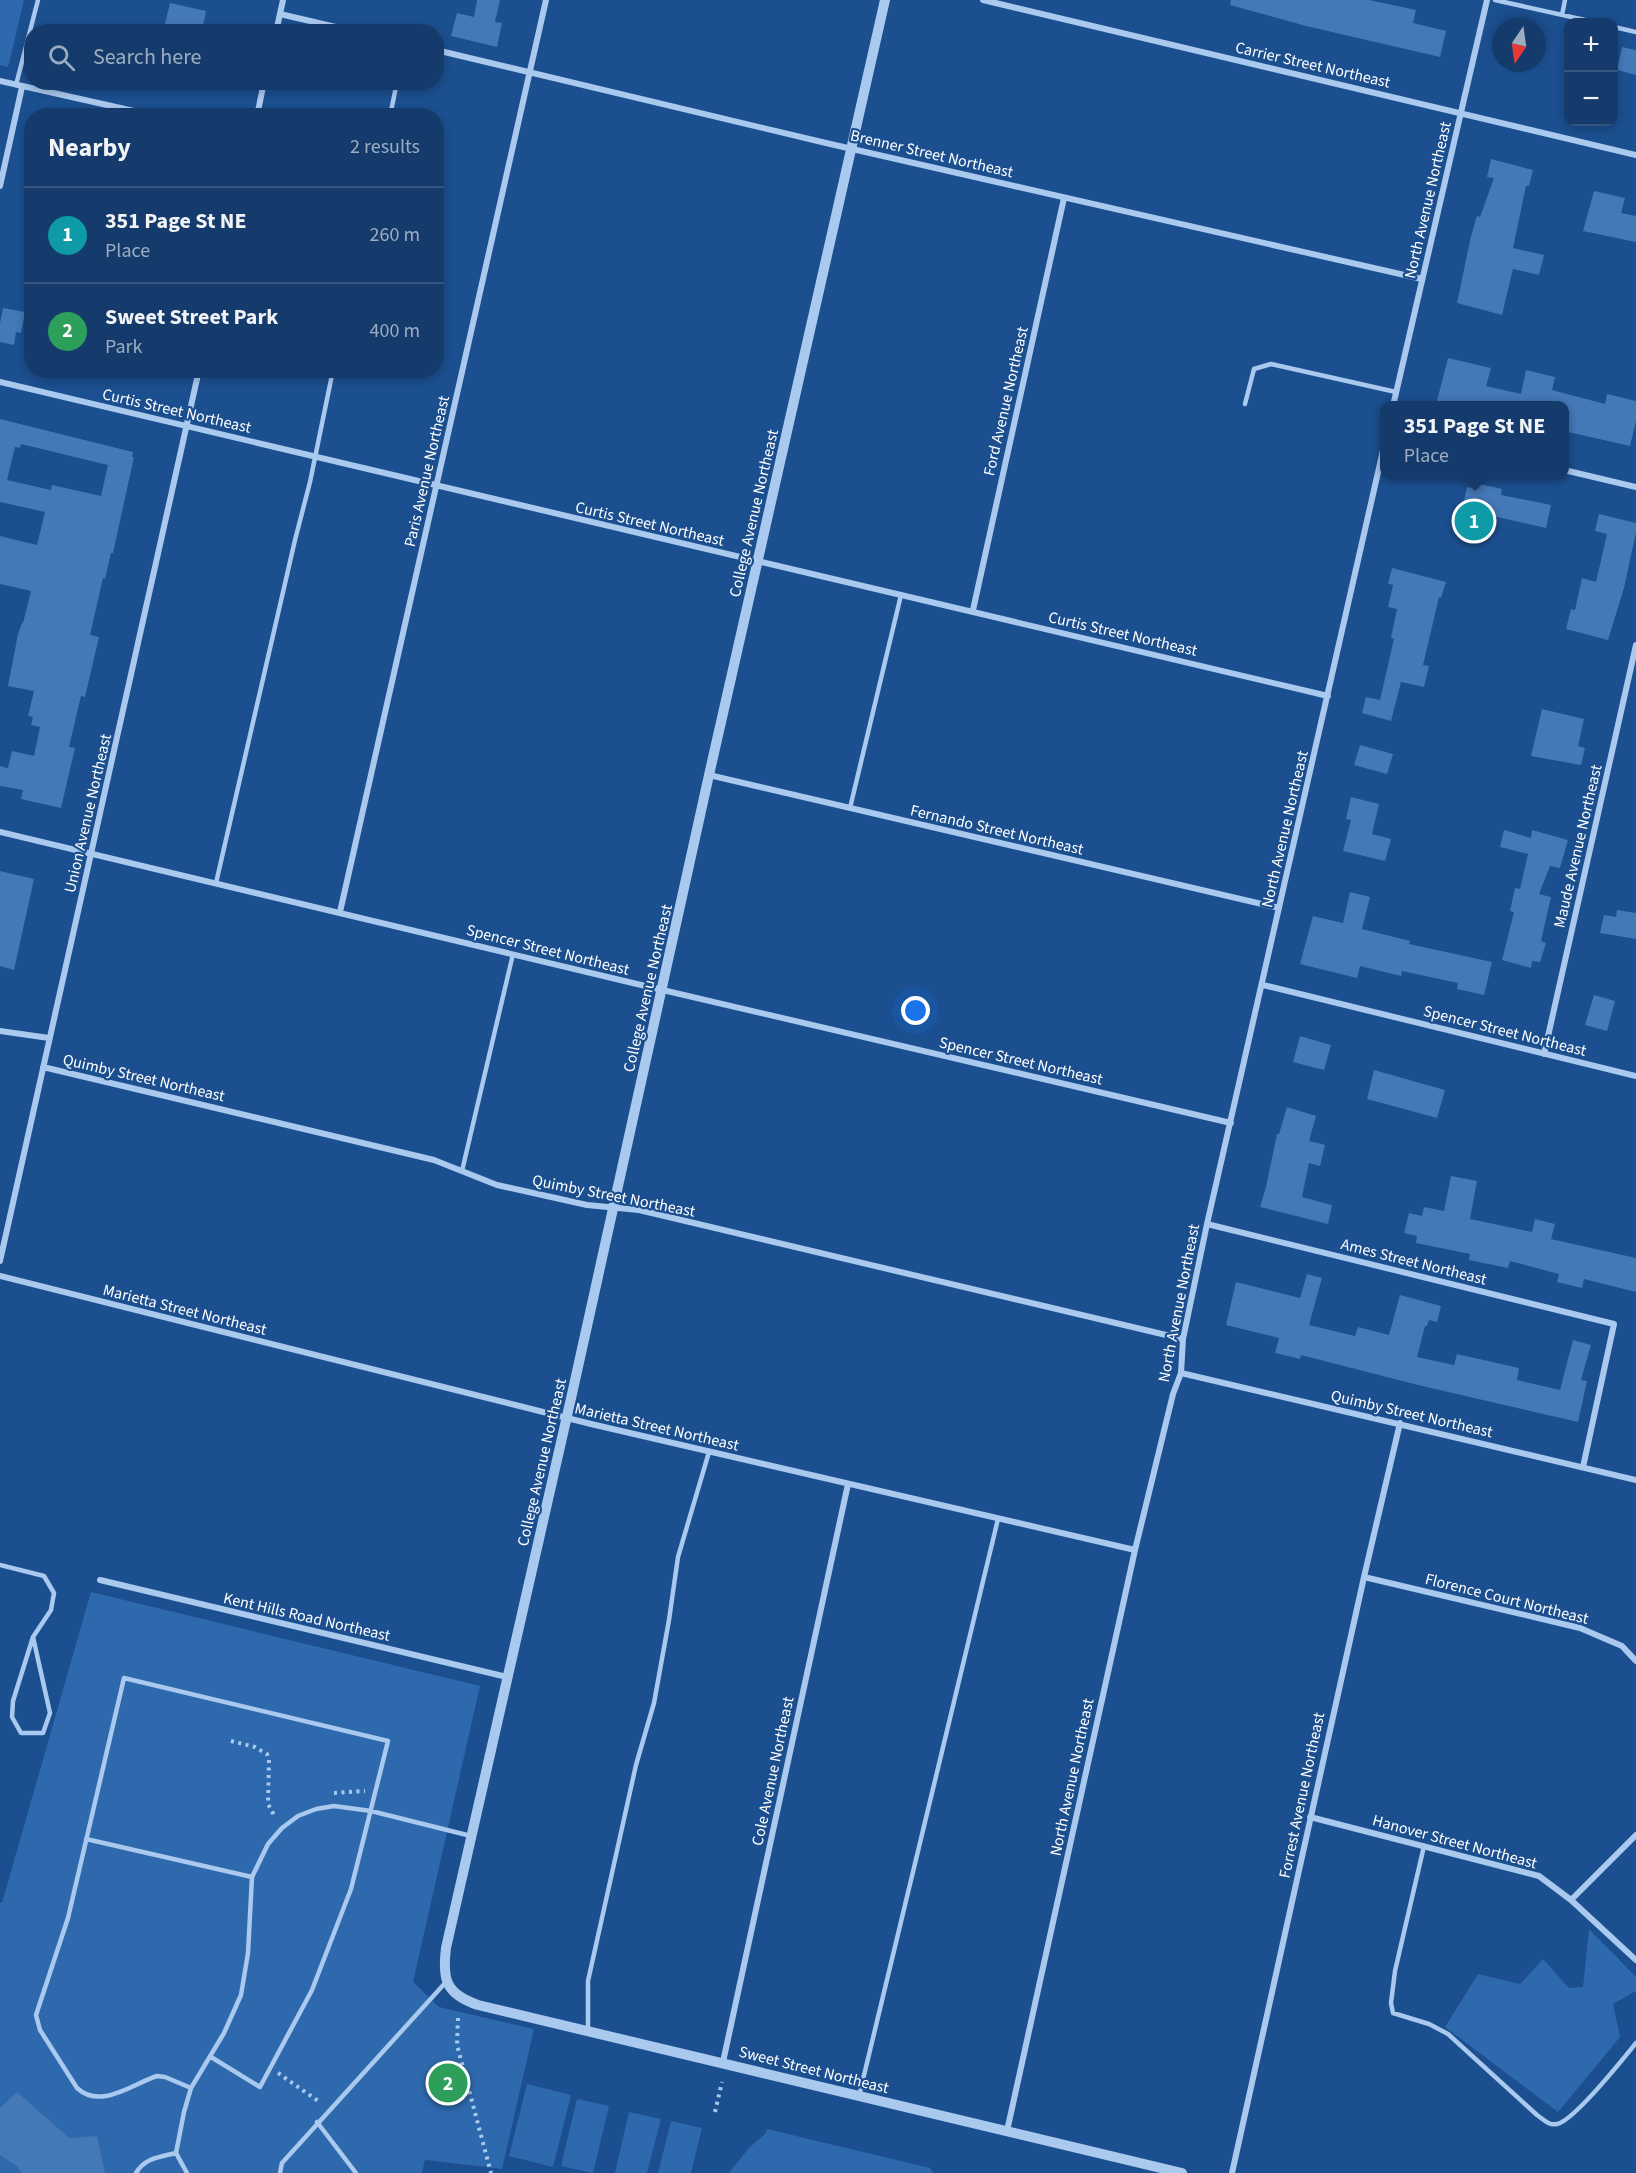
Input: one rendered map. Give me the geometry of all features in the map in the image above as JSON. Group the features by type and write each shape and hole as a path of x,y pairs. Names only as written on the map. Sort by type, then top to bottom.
{"street":[{"path":"278,24 283,0"},
{"name":"Paris Avenue Northeast","path":"340,912 546,0"},
{"name":"College Avenue Northeast","path":"446,1982 444,1970 446,1948 885,0"},
{"name":"Carrier Street Northeast","path":"983,0 1636,155"},
{"name":"North Avenue Northeast","path":"1394,401 1487,0"},
{"path":"280,14 323,24"},
{"name":"Brenner Street Northeast","path":"444,52 851,149 1422,279"},
{"path":"0,81 24,87"},
{"path":"0,186 19,86"},
{"path":"37,90 119,108"},
{"path":"259,108 262,90"},
{"name":"Ford Avenue Northeast","path":"973,610 1064,198"},
{"name":"Union Avenue Northeast","path":"0,1261 197,378"},
{"name":"Curtis Street Northeast","path":"0,382 757,562 973,610 1328,696"},
{"name":"North Avenue Northeast","path":"1007,2131 1135,1550 1173,1394 1181,1373 1183,1339 1207,1224 1380,464"},
{"path":"1569,471 1636,487"},
{"name":"Maude Avenue Northeast","path":"1544,1054 1636,645"},
{"name":"Fernando Street Northeast","path":"709,775 1279,908"},
{"name":"Spencer Street Northeast","path":"0,832 1231,1123"},
{"name":"Spencer Street Northeast","path":"1263,985 1636,1076"},
{"path":"0,1031 50,1038"},
{"name":"Quimby Street Northeast","path":"43,1067 434,1160 497,1185 587,1205 639,1210 1183,1339"},
{"name":"Ames Street Northeast","path":"1207,1224 1614,1324 1583,1467"},
{"name":"Marietta Street Northeast","path":"0,1276 567,1418 1135,1550"},
{"name":"Quimby Street Northeast","path":"1181,1373 1636,1480"},
{"name":"Forrest Avenue Northeast","path":"1232,2173 1400,1423"},
{"name":"Cole Avenue Northeast","path":"723,2062 848,1484"},
{"name":"Florence Court Northeast","path":"1364,1577 1580,1628 1622,1646 1636,1661"},
{"name":"Kent Hills Road Northeast","path":"100,1580 507,1677"},
{"name":"Hanover Street Northeast","path":"1310,1817 1539,1876 1571,1900 1636,1960"},
{"path":"1571,1900 1636,1835"},
{"name":"Sweet Street Northeast","path":"446,1982 456,1995 466,2001 1182,2173"}],"lane":[{"path":"33,24 38,0"},
{"path":"1495,0 1576,18"},
{"path":"1562,15 1565,0"},
{"path":"1618,28 1636,32"},
{"path":"19,86 24,63"},
{"path":"392,108 396,90"},
{"path":"1245,404 1254,369 1270,364 1396,392"},
{"path":"216,883 331,378"},
{"path":"850,808 901,594"},
{"path":"462,1171 513,954"},
{"path":"588,2031 588,1981 634,1776 654,1703 678,1557 709,1452"},
{"path":"859,2096 998,1519"},
{"path":"0,1565 44,1576 54,1593 51,1610 33,1637 14,1701 12,1717 21,1734 43,1732 50,1713 33,1637"},
{"path":"191,2088 157,2076 105,2097 95,2098 84,2095 77,2088 40,2030 36,2015 68,1918 124,1678 388,1741 351,1889 316,1980 260,2087 211,2057"},
{"path":"187,2173 176,2153 191,2088 211,2057 233,2015 246,1973 252,1877 268,1844 282,1828 298,1816 316,1809 334,1806 371,1811 471,1836"},
{"path":"86,1839 252,1877"},
{"path":"1424,1846 1395,1971 1391,2003 1393,2013 1429,2024 1448,2034 1537,2115 1550,2124 1559,2124 1578,2109 1636,2043"},
{"path":"280,2173 282,2163 317,2122 446,1982"},
{"path":"317,2122 356,2173"},
{"path":"136,2173 141,2164 155,2157 176,2153"}],"path":[{"path":"231,1741 255,1747 267,1754 268,1804 275,1817"},
{"path":"458,2018 457,2044 491,2173"},
{"path":"270,2068 330,2108"},
{"path":"715,2112 722,2082"}],"shaded area":[{"path":"0,0 24,0 8,67 0,65"},
{"path":"91,1592 480,1686 413,1982 439,2007 534,2029 502,2169 425,2160 422,2173 0,2173 0,1903 2,1903"},
{"path":"1589,1929 1636,1977 1636,1991 1613,2004 1620,2037 1558,2112 1445,2027 1478,1974 1520,1984 1543,1959 1569,1988 1583,1987"},
{"path":"527,2084 571,2095 553,2167 509,2156"},
{"path":"577,2099 609,2106 593,2173 561,2166"},
{"path":"629,2112 661,2119 647,2173 615,2173"},
{"path":"671,2121 702,2128 691,2173 658,2173"},
{"path":"767,2129 930,2168 933,2173 729,2173 749,2148 766,2133"}],"building":[{"path":"477,0 500,0 495,22 502,23 497,47 451,36 457,13 474,17"},
{"path":"1231,0 1369,0 1416,10 1413,23 1446,31 1440,57 1306,26 1230,5"},
{"path":"170,3 206,11 204,24 165,24"},
{"path":"1622,47 1636,50 1636,75 1618,70"},
{"path":"1491,159 1533,170 1529,186 1526,186 1513,248 1544,255 1539,275 1513,269 1502,315 1457,303 1471,236 1494,178 1487,177"},
{"path":"1594,191 1625,198 1621,213 1636,216 1636,242 1583,231"},
{"path":"3,308 24,312 21,333 16,332 14,345 0,342"},
{"path":"1448,358 1491,368 1486,386 1521,394 1526,370 1555,377 1552,390 1605,404 1607,394 1636,401 1636,421 1630,446 1569,432 1569,401 1437,401"},
{"path":"0,419 133,452 132,457 134,457 113,553 111,553 105,579 103,578 90,635 99,637 85,697 81,696 69,747 75,748 61,808 21,799 23,790 0,786 0,766 8,768 12,751 34,756 40,727 31,725 33,717 28,716 34,691 8,686 18,634 31,591 0,584 0,536 37,545 45,512 0,502","holes":["21,444 108,465 101,496 52,485 51,490 7,480 15,447 20,448"]},
{"path":"1480,484 1502,489 1501,495 1551,505 1546,528 1489,515 1484,538 1457,532 1467,487 1478,489"},
{"path":"1599,514 1636,523 1624,588 1608,640 1566,629 1571,609 1575,610 1582,578 1596,582 1607,534 1595,531"},
{"path":"1392,568 1446,582 1441,598 1439,597 1423,665 1429,666 1424,687 1401,682 1391,721 1362,713 1366,697 1380,700 1394,639 1391,638 1397,609 1388,607 1393,585 1388,584"},
{"path":"1542,709 1584,719 1578,746 1585,748 1581,765 1531,756"},
{"path":"1360,745 1393,754 1387,774 1354,765"},
{"path":"1351,797 1379,804 1372,834 1391,839 1385,861 1343,851 1351,820 1346,819"},
{"path":"1504,830 1531,838 1532,830 1568,840 1560,868 1550,866 1539,894 1551,897 1541,941 1546,943 1540,962 1532,961 1531,968 1502,960 1514,912 1510,911 1515,888 1520,889 1528,854 1500,847"},
{"path":"0,871 34,879 14,970 0,966"},
{"path":"1350,892 1370,897 1362,929 1410,941 1409,944 1492,962 1484,995 1457,989 1458,983 1402,971 1401,976 1360,966 1357,978 1300,964 1313,916 1343,923"},
{"path":"1617,910 1636,913 1636,939 1600,933 1604,915 1616,917"},
{"path":"1594,995 1615,1001 1607,1031 1585,1025"},
{"path":"1300,1036 1331,1045 1324,1070 1293,1062"},
{"path":"1374,1070 1445,1090 1437,1118 1367,1099"},
{"path":"1287,1107 1316,1116 1309,1141 1325,1145 1320,1166 1309,1163 1302,1197 1332,1205 1328,1224 1260,1207 1277,1134 1279,1134"},
{"path":"1451,1176 1477,1181 1470,1219 1532,1232 1535,1219 1555,1224 1551,1239 1636,1258 1636,1292 1584,1279 1582,1288 1557,1282 1559,1274 1510,1261 1508,1268 1469,1260 1470,1254 1416,1243 1417,1236 1404,1233 1409,1213 1422,1216 1424,1207 1444,1211"},
{"path":"1307,1274 1322,1278 1309,1325 1355,1336 1358,1327 1389,1335 1400,1295 1441,1306 1437,1322 1429,1320 1425,1326 1417,1357 1454,1365 1457,1354 1519,1368 1517,1380 1560,1390 1573,1340 1591,1345 1581,1380 1587,1381 1578,1422 1301,1355 1300,1359 1275,1353 1279,1338 1226,1325 1236,1282 1300,1298"},
{"path":"17,2092 69,2138 97,2136 105,2173 21,2173 18,2167 0,2155 0,2108"}],"place":[{"name":"351 Page St NE","path":"1474,521"},
{"name":"Sweet Street Park","path":"448,2083"}]}
